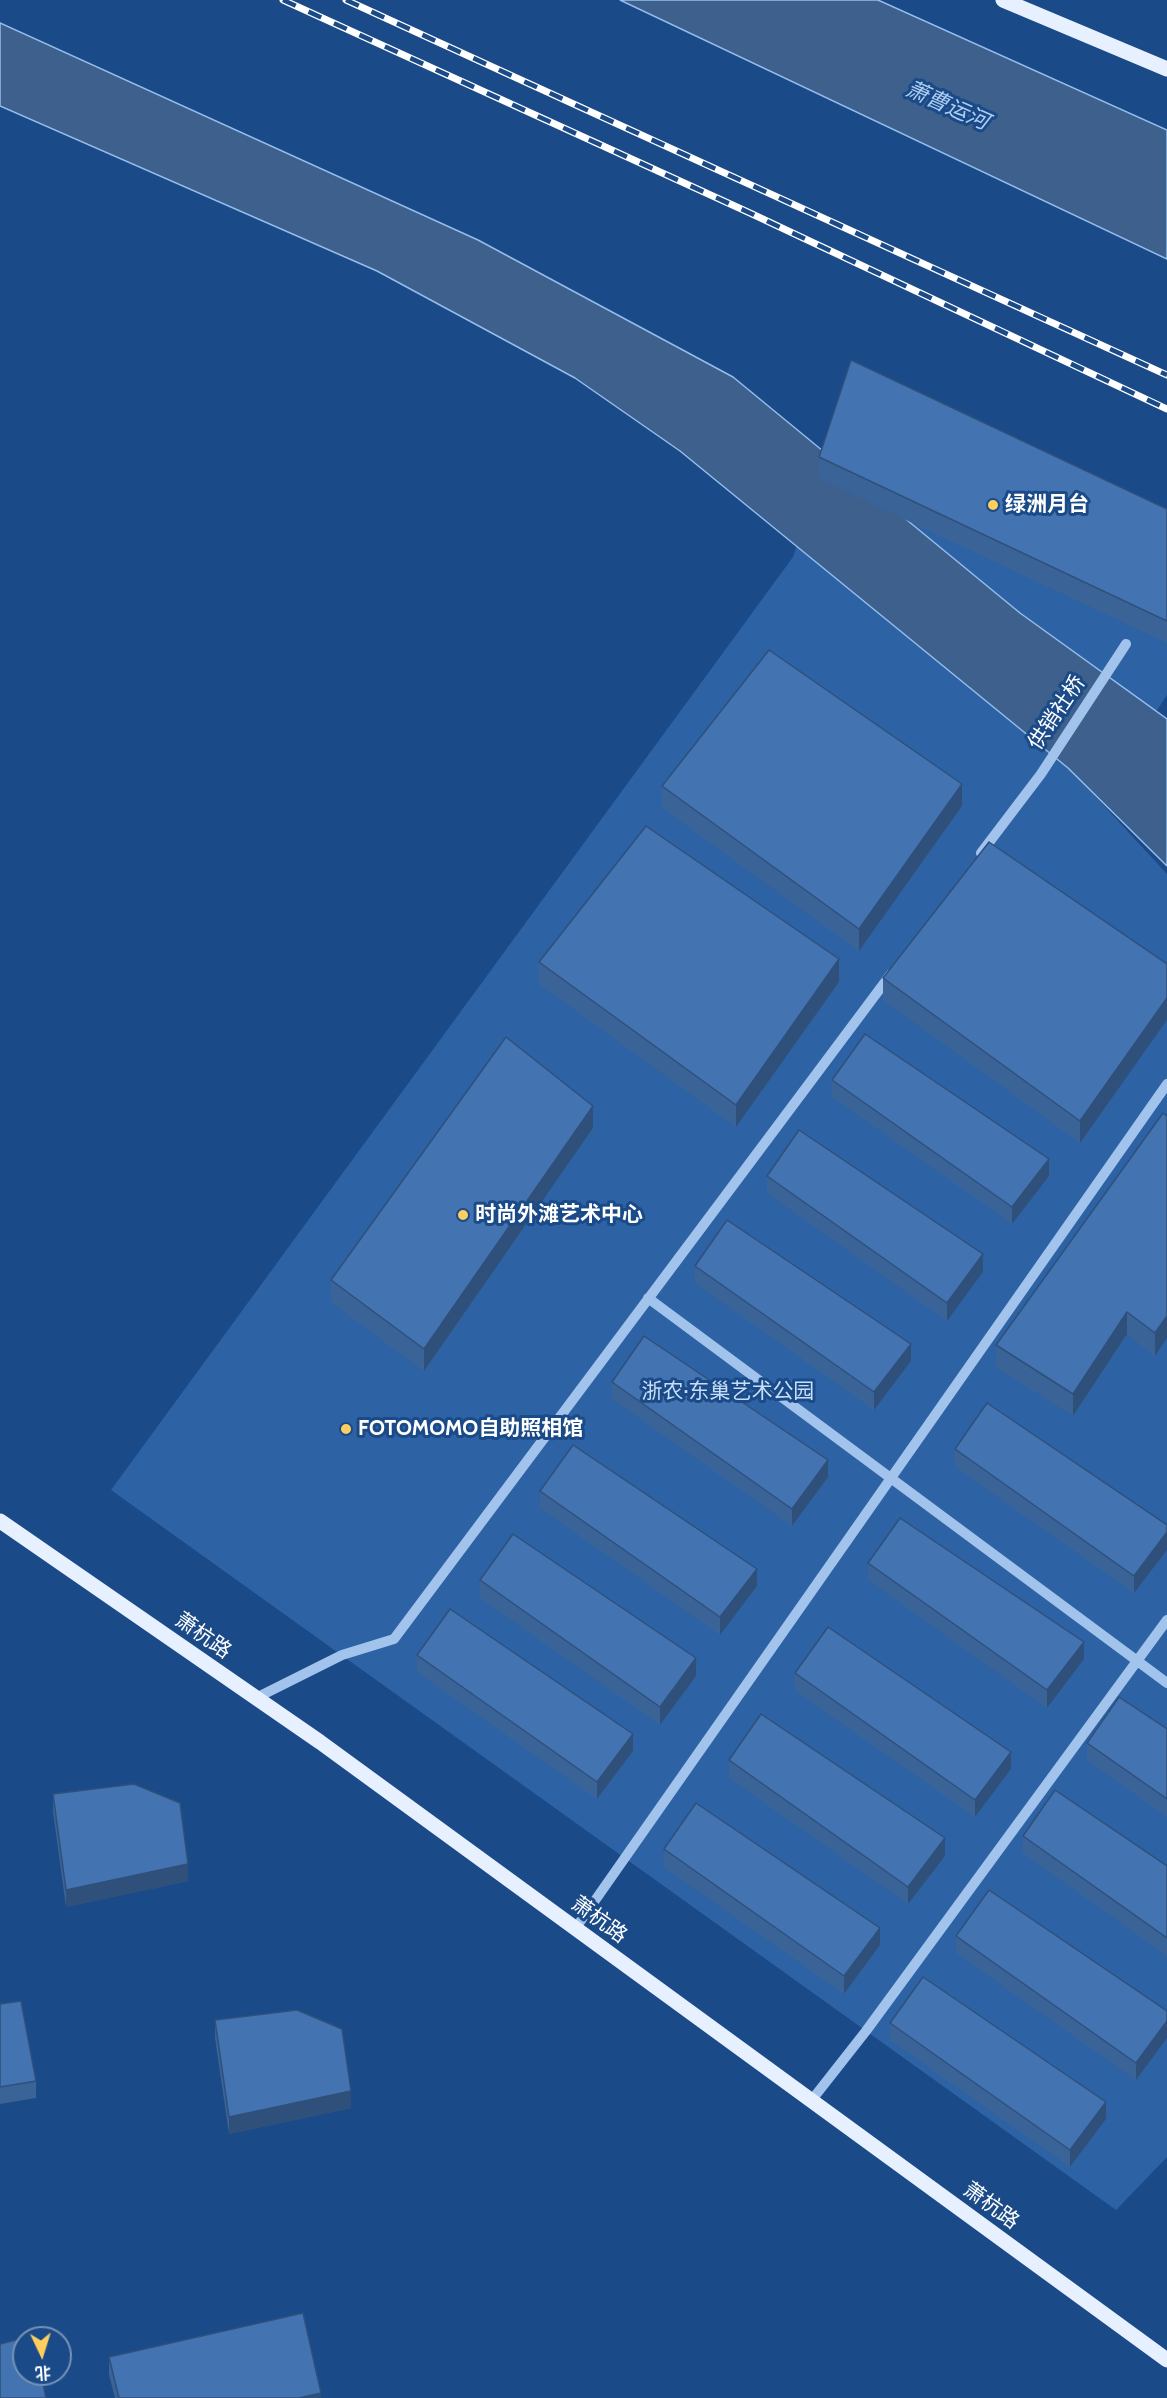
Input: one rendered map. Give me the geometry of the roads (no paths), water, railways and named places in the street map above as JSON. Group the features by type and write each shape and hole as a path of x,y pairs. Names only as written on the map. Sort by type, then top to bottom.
{"main road":[{"path":"1003,0 1167,69"},
{"name":"萧杭路","path":"0,1521 256,1698 1167,2360"}],"lane":[{"name":"供销社桥","path":"976,860 1041,774 1126,644"},
{"path":"256,1698 342,1656 394,1639 898,964"},
{"path":"575,1929 1167,1084"},
{"path":"648,1298 1167,1683"},
{"path":"811,2101 866,2031 1167,1620"}],"water":[{"name":"萧曹运河","path":"620,0 878,0 1167,130 1167,259"},
{"path":"0,23 478,240 733,377 1020,613 1167,719 1167,866 1068,768 680,451 575,378 377,271 0,106"}],"railway":[{"path":"283,0 750,213 1167,409"},
{"path":"346,0 1167,375"}],"place":[{"name":"绿洲月台","path":"993,505"},
{"name":"时尚外滩艺术中心","path":"463,1215"},
{"name":"FOTOMOMO自助照相馆","path":"346,1429"}],"park label":[{"name":"浙农·东巢艺术公园","path":"728,1392"}]}
